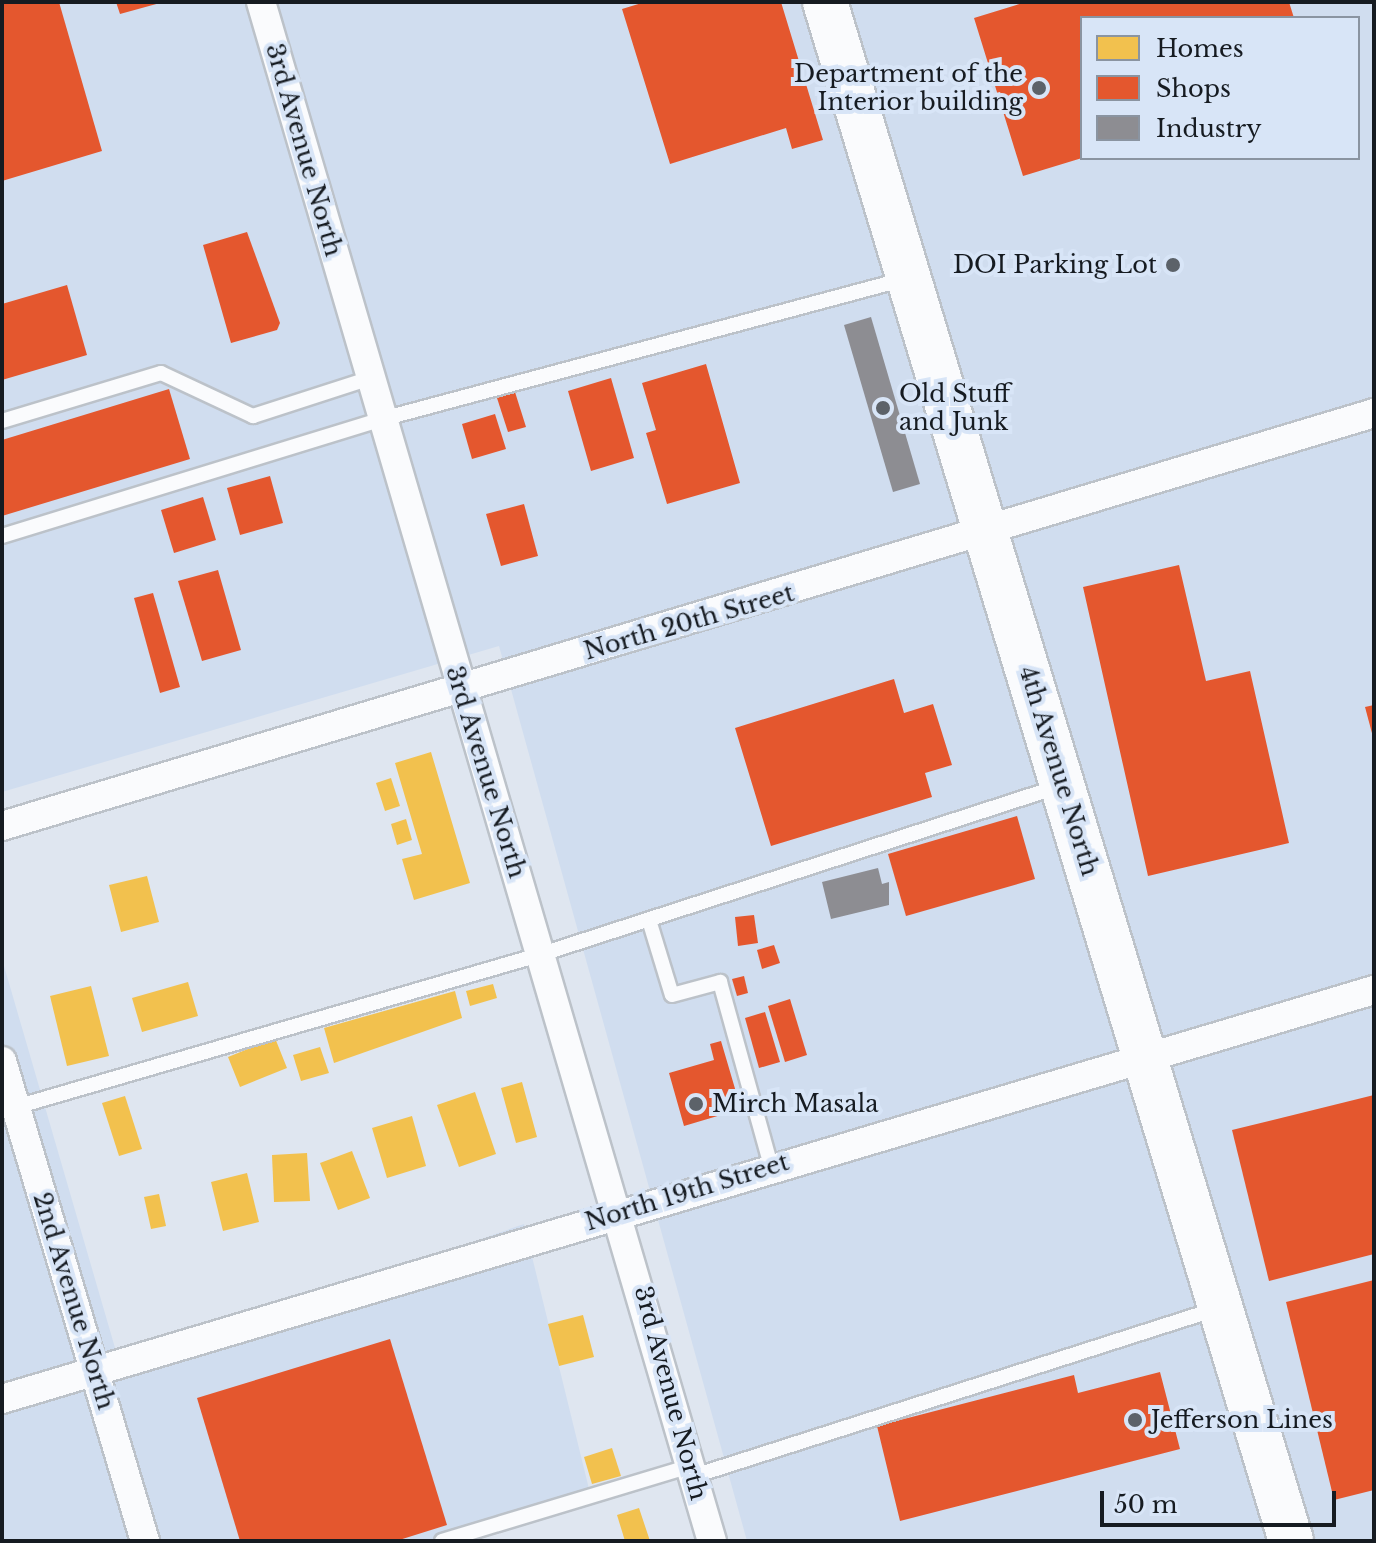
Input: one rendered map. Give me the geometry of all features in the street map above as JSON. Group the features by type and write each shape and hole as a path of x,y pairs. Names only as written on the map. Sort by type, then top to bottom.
{"main road":[{"name":"4th Avenue North","path":"825,2 1291,1541"}],"street":[{"name":"3rd Avenue North","path":"261,2 461,689 621,1212 712,1541"},
{"name":"North 20th Street","path":"2,826 988,534 1374,413"},
{"name":"North 19th Street","path":"2,1399 1143,1054 1374,990"},
{"name":"2nd Avenue North","path":"2,1061 9,1109 95,1372 145,1541"}],"lane":[{"path":"2,536 382,419 909,278"},
{"path":"2,421 161,373 253,416 371,378"},
{"path":"9,1109 542,954 1063,785"},
{"path":"649,920 672,995 720,982 771,1166"},
{"path":"442,1541 693,1471 1220,1307"}],"shaded area":[{"path":"2,2 1374,2 1374,1541 747,1541 499,646 2,792"},
{"path":"2,959 120,1365 524,1224 591,1497 442,1541 2,1541"}],"building: Homes":[{"path":"431,752 470,883 414,900 402,859 422,854 395,763"},
{"path":"391,778 400,806 385,811 376,783"},
{"path":"406,819 412,840 397,845 391,824"},
{"path":"147,876 159,922 121,932 109,885"},
{"path":"188,982 198,1016 142,1032 132,998"},
{"path":"493,984 497,998 470,1006 466,991"},
{"path":"91,986 109,1056 67,1066 50,996"},
{"path":"455,991 462,1018 334,1063 324,1028"},
{"path":"275,1038 287,1068 240,1087 228,1057"},
{"path":"320,1047 329,1073 301,1081 293,1055"},
{"path":"522,1082 537,1137 516,1143 501,1088"},
{"path":"475,1092 496,1154 459,1167 437,1105"},
{"path":"125,1096 142,1149 119,1156 102,1103"},
{"path":"412,1116 426,1166 387,1178 372,1128"},
{"path":"352,1151 370,1198 338,1210 320,1163"},
{"path":"307,1153 310,1201 274,1202 272,1155"},
{"path":"247,1173 259,1222 223,1231 211,1182"},
{"path":"159,1194 166,1226 151,1229 144,1197"},
{"path":"583,1315 594,1357 559,1366 548,1324"},
{"path":"612,1448 621,1476 592,1484 584,1457"},
{"path":"639,1508 650,1541 625,1541 617,1515"}],"building: Shops":[{"path":"2,2 59,2 102,151 2,181"},
{"path":"116,2 160,2 160,3 120,14"},
{"path":"645,2 781,2 823,140 792,149 786,128 670,164 622,9"},
{"name":"Department of the Interior building","path":"1026,2 1289,2 1293,16 1080,16 1080,159 1023,176 974,18"},
{"path":"247,232 280,323 277,330 231,343 203,245"},
{"path":"67,285 87,355 2,380 2,304"},
{"path":"706,364 740,483 667,504 646,433 656,430 642,383"},
{"path":"611,378 634,458 591,471 568,391"},
{"path":"169,389 190,459 2,516 2,440"},
{"path":"515,392 526,427 508,432 497,398"},
{"path":"495,414 506,449 472,459 462,424"},
{"path":"270,476 283,523 240,535 227,488"},
{"path":"203,497 216,540 174,553 161,510"},
{"path":"524,504 538,556 501,566 486,514"},
{"path":"1179,565 1206,681 1250,671 1289,843 1148,876 1083,587"},
{"path":"218,570 241,650 202,661 178,581"},
{"path":"153,593 180,687 160,693 134,598"},
{"path":"894,679 904,713 933,704 952,765 925,773 932,797 771,846 735,728"},
{"path":"1374,705 1374,737 1373,737 1365,707"},
{"path":"1017,816 1035,879 906,916 888,854"},
{"path":"754,915 758,943 738,946 735,917"},
{"path":"774,945 780,963 762,969 757,950"},
{"path":"744,976 748,993 737,996 732,979"},
{"path":"790,999 807,1055 785,1062 768,1006"},
{"path":"765,1012 780,1062 759,1068 745,1018"},
{"path":"721,1041 741,1109 684,1126 669,1073 714,1060 710,1044"},
{"path":"1374,1095 1374,1254 1269,1281 1232,1130"},
{"path":"1374,1280 1374,1490 1334,1500 1286,1302"},
{"path":"390,1339 447,1525 396,1541 240,1541 197,1398"},
{"path":"1160,1372 1180,1449 900,1521 877,1426 1074,1375 1078,1393"}],"building: Industry":[{"name":"Old Stuff and Junk","path":"871,317 920,484 893,492 844,325"},
{"path":"878,868 882,884 889,882 889,905 831,919 822,882"}],"place":[{"name":"Department of the Interior building","path":"1039,88"},
{"name":"DOI Parking Lot","path":"1173,265"},
{"name":"Old Stuff and Junk","path":"883,408"},
{"name":"Mirch Masala","path":"696,1104"},
{"name":"Jefferson Lines","path":"1135,1420"}]}
